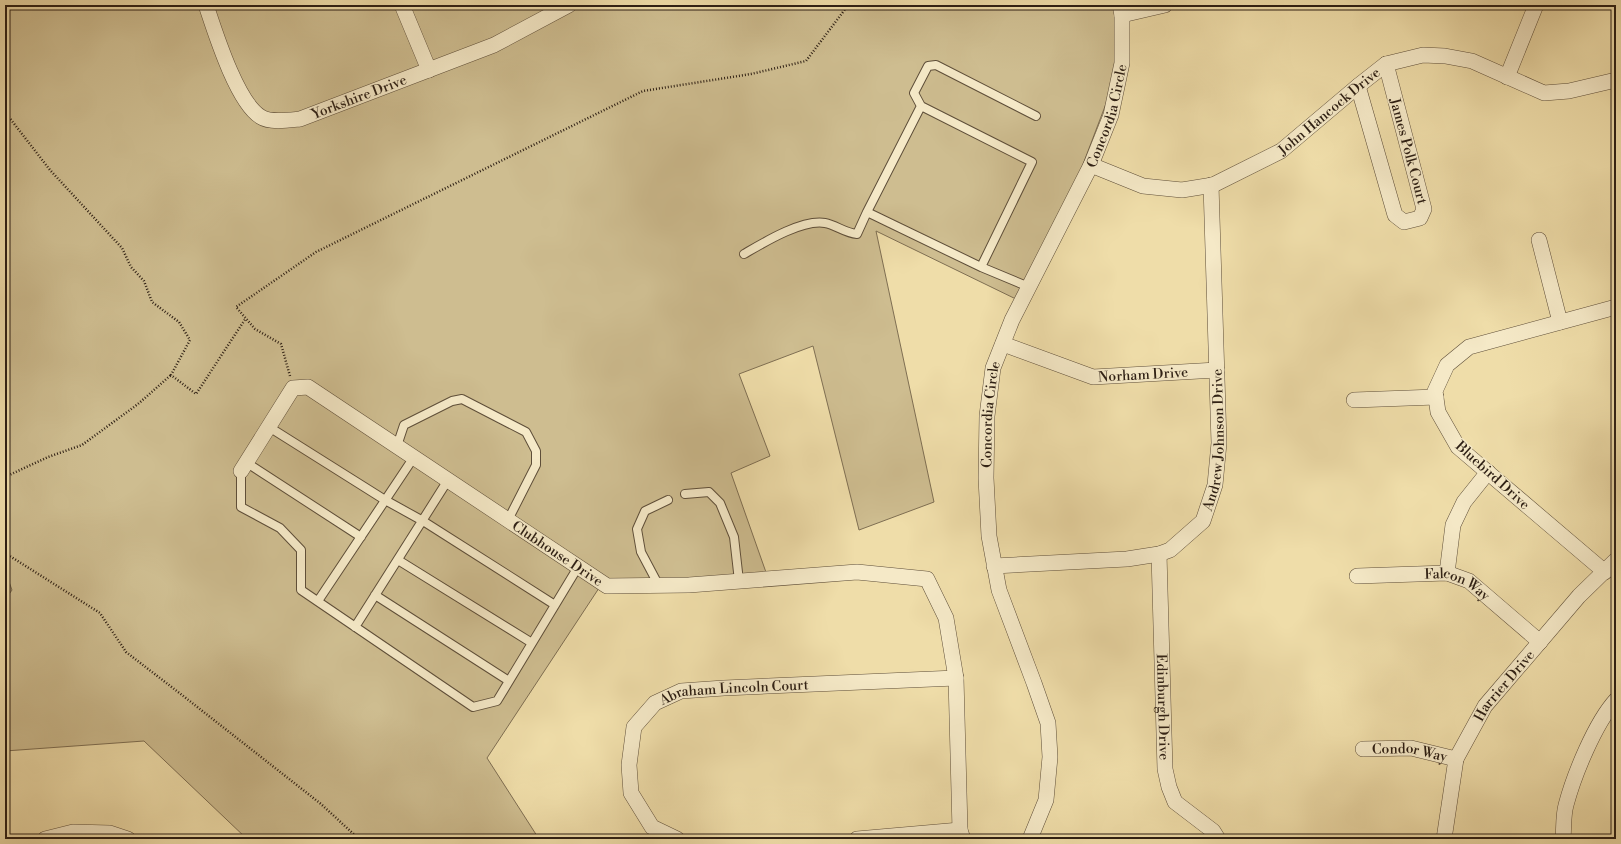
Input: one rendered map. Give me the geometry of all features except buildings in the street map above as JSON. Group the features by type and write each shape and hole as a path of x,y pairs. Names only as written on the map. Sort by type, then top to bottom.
{"street":[{"name":"Yorkshire Drive","path":"206,5 236,83 250,106 261,118 284,121 300,119 494,45 569,5"},
{"path":"402,5 429,70"},
{"path":"1121,10 1165,5"},
{"path":"1507,77 1536,5"},
{"name":"Concordia Circle","path":"1030,839 1046,800 1050,757 1048,723 999,590 988,536 986,478 987,416 993,368 1002,344 1012,320 1091,165 1111,115 1122,63 1121,10"},
{"name":"John Hancock Drive","path":"1091,165 1142,186 1182,190 1211,185 1281,151 1386,64 1423,55 1445,56 1472,61 1544,93 1569,91 1616,80"},
{"name":"James Polk Court","path":"1358,86 1395,215 1404,222 1420,218 1424,209 1386,64"},
{"name":"Andrew Johnson Drive","path":"994,566 1127,559 1159,554 1170,550 1203,521 1215,484 1219,443 1211,185"},
{"path":"1538,240 1560,322"},
{"name":"Bluebird Drive","path":"1605,572 1458,447 1438,412 1435,391 1447,365 1469,346 1616,307"},
{"name":"Norham Drive","path":"1002,344 1093,377 1217,370"},
{"name":"Clubhouse Drive","path":"293,388 308,387 607,586 689,585 857,572 927,579 946,618 956,678"},
{"path":"244,467 293,388"},
{"path":"1354,400 1436,397"},
{"path":"1447,573 1453,525 1464,502 1488,472"},
{"name":"Edinburgh Drive","path":"1159,554 1165,769 1169,787 1175,802 1213,831 1218,839"},
{"name":"Harrier Drive","path":"1444,839 1456,759 1485,706 1579,596 1616,560"},
{"name":"Falcon Way","path":"1357,576 1447,573 1469,581 1540,642"},
{"path":"857,839 962,834 956,678"},
{"name":"Abraham Lincoln Court","path":"677,839 652,827 631,793 629,765 634,727 655,703 681,691 956,678"},
{"path":"1563,839 1566,806 1583,756 1608,708 1616,700"},
{"name":"Condor Way","path":"1363,748 1411,748 1456,759"},
{"path":"45,839 73,832 110,833 128,839"}],"lane":[{"path":"981,267 1032,162 921,106 914,93 928,66 936,65 1036,116"},
{"path":"744,254 781,233 808,224 825,223 848,233 857,234 921,106"},
{"path":"867,212 981,267 1029,287"},
{"path":"396,446 404,425 452,401 462,399 526,432 536,451 536,465 508,520"},
{"path":"269,427 385,500 423,521 555,605"},
{"path":"318,602 414,457"},
{"path":"361,537 244,467 241,507 280,528 301,550 301,590 473,707 497,701 578,567"},
{"path":"355,627 448,480"},
{"path":"685,494 709,492 720,503 734,537 739,581"},
{"path":"659,586 641,552 637,529 645,511 668,500"},
{"path":"398,560 532,643"},
{"path":"375,595 509,681"}],"path":[{"path":"293,388 281,344 256,329 236,307 316,252 643,91 751,74 806,62 846,8 851,5"},
{"path":"5,112 50,170 122,248 131,267 144,281 152,302 179,322 190,340 171,375 138,404 82,445 48,457 5,477"},
{"path":"171,375 196,394 246,318"},
{"path":"5,554 100,613 126,652 321,804 359,839"}],"shaded area":[{"path":"5,5 1116,5 1126,51 1050,251 1022,302 876,231 934,502 859,530 813,346 739,374 770,456 731,473 768,578 603,582 487,758 539,839 247,839 144,741 5,751"},
{"path":"5,571 12,590 5,600"}]}
